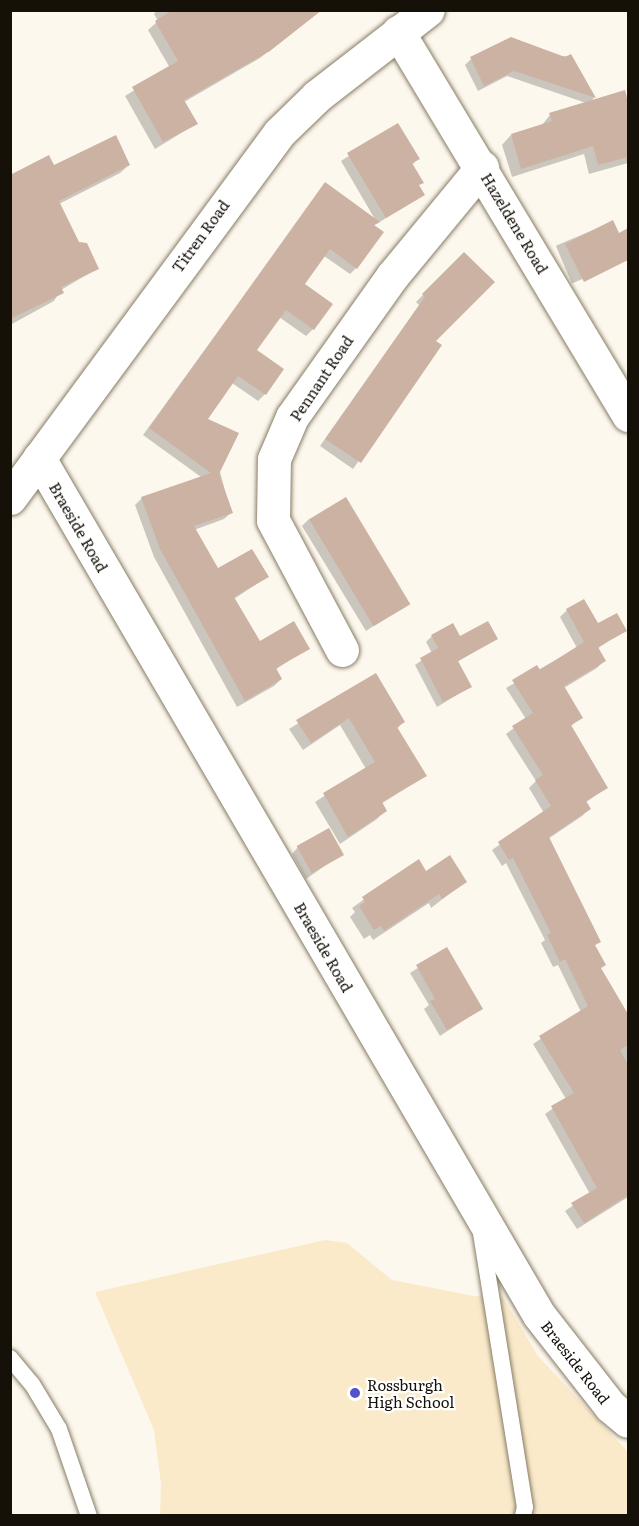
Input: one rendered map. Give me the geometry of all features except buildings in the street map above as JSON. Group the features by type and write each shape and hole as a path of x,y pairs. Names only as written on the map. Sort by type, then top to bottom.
{"street":[{"name":"Titren Road","path":"10,498 279,133 316,96 428,10"},
{"name":"Hazeldene Road","path":"398,32 482,168 628,416"},
{"name":"Pennant Road","path":"342,650 273,520 274,459 292,417 386,284 482,168"},
{"name":"Braeside Road","path":"39,458 539,1315 610,1406 628,1421"}],"lane":[{"path":"477,1209 525,1507 523,1515"},
{"path":"10,1358 32,1384 58,1429 89,1515"}],"shaded area":[{"name":"Rossburgh High School","path":"325,1240 347,1243 392,1280 474,1296 503,1297 538,1356 628,1452 628,1515 160,1515 161,1484 154,1430 95,1292"}],"place":[{"name":"Rossburgh High School","path":"355,1393"}]}
